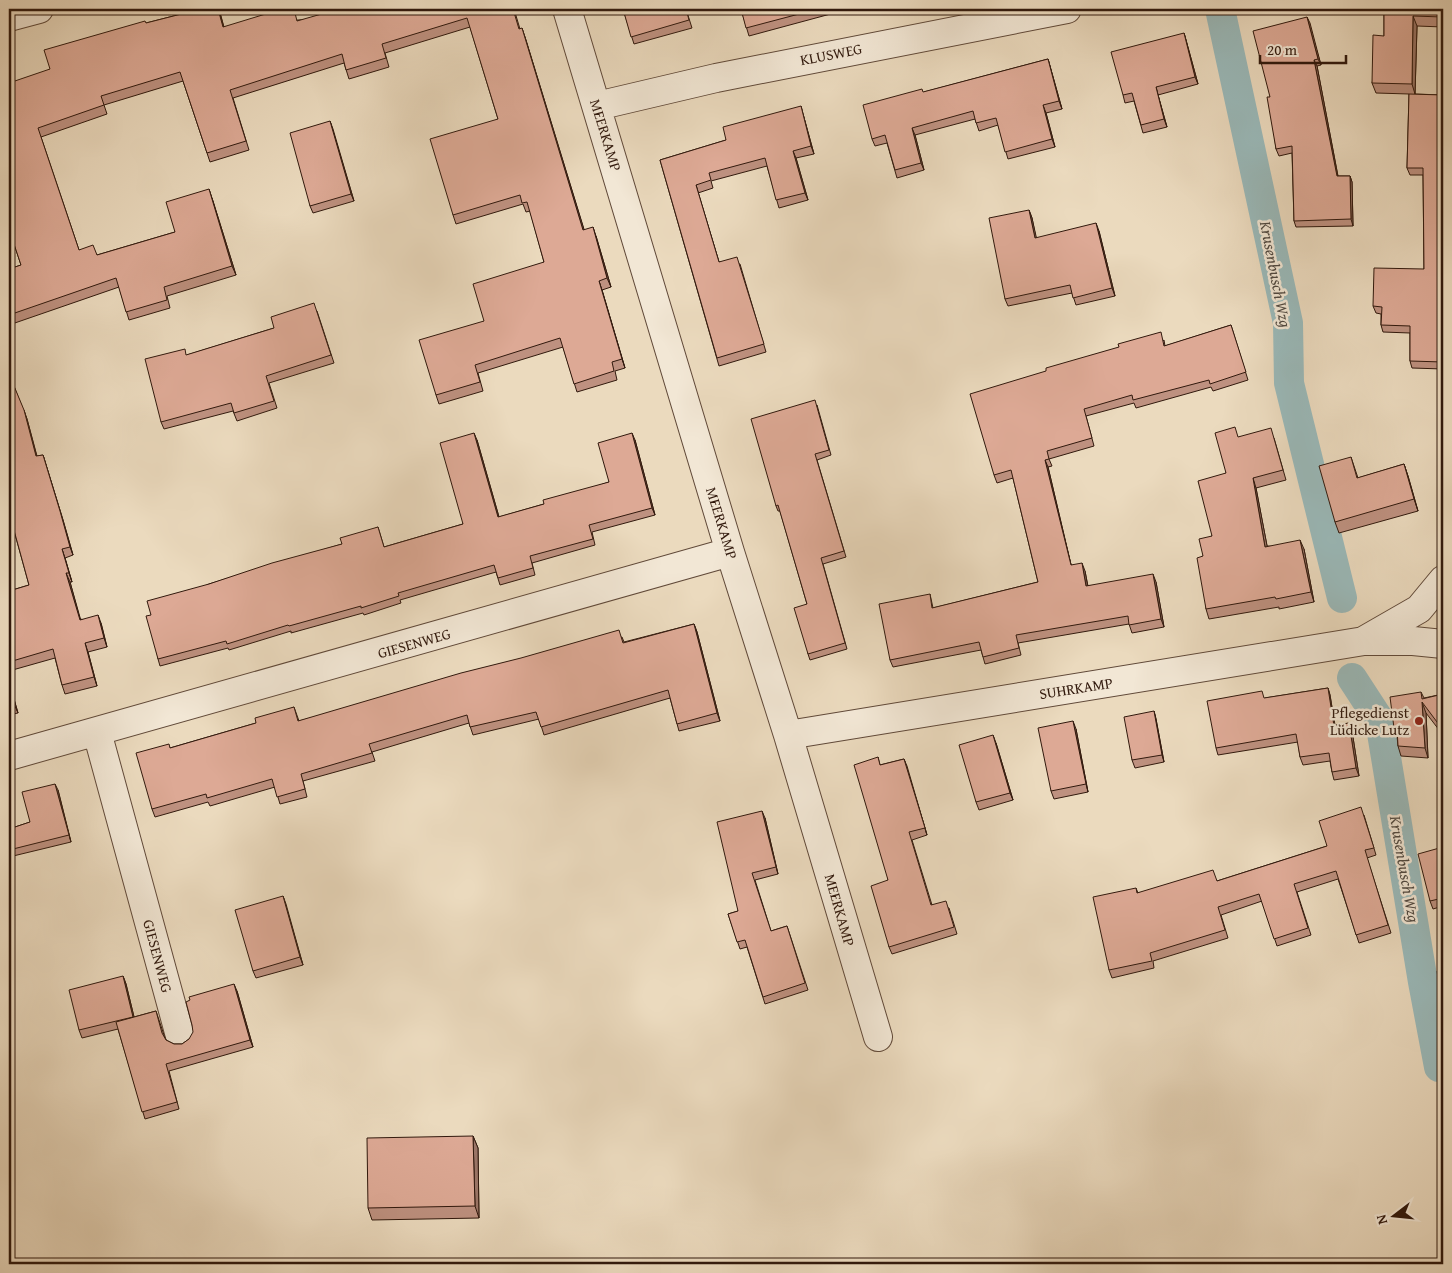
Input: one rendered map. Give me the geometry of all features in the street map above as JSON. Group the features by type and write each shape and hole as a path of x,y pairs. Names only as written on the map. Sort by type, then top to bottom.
{"street":[{"path":"9,17 39,9"},
{"name":"MEERKAMP","path":"567,9 878,1037"},
{"name":"KLUSWEG","path":"597,106 716,78 1067,9"},
{"name":"GIESENWEG","path":"9,756 730,552"},
{"name":"SUHRKAMP","path":"1364,641 1419,610 1443,580"},
{"name":"SUHRKAMP","path":"788,735 1364,641 1412,641 1443,644"},
{"name":"GIESENWEG","path":"96,732 180,1036"}],"building":[{"path":"201,9 218,9 223,27 282,9 294,9 297,21 339,9 513,9 519,29 522,28 583,230 593,227 607,278 599,281 622,359 612,362 614,371 574,384 560,338 475,365 480,382 436,395 419,340 484,321 473,284 544,262 527,202 522,203 520,195 453,215 430,139 498,119 467,18 382,44 386,58 346,70 342,54 230,90 246,141 207,153 180,72 101,96 104,105 38,128 79,250 93,245 97,255 175,232 166,202 209,189 232,266 164,287 167,300 126,312 116,278 9,315 9,269 21,265 9,229 9,83 50,69 44,50 145,21 146,23"},
{"path":"623,9 686,9 689,20 631,37"},
{"path":"741,9 818,9 746,28"},
{"path":"1384,9 1443,9 1443,17 1413,16 1412,84 1372,83 1373,35 1384,36"},
{"path":"1307,17 1318,59 1314,60 1337,176 1350,176 1351,219 1294,221 1292,146 1276,149 1267,97 1270,97 1253,31"},
{"path":"1184,33 1195,77 1156,87 1164,119 1141,125 1132,93 1123,95 1111,52"},
{"path":"1048,59 1059,101 1043,105 1052,139 1005,152 996,118 976,123 973,111 912,128 921,163 895,170 885,135 872,139 863,105 922,89 923,92"},
{"path":"1409,94 1443,95 1443,362 1410,361 1410,326 1381,325 1382,307 1373,306 1374,268 1424,269 1423,168 1407,168"},
{"path":"801,106 811,146 793,151 805,193 776,200 765,158 709,173 711,180 696,185 719,262 737,257 764,344 717,358 660,160 726,140 723,127"},
{"path":"330,121 351,194 310,206 290,133"},
{"path":"1029,210 1035,238 1096,223 1112,288 1073,298 1070,285 1005,299 989,218"},
{"path":"314,303 331,355 266,376 274,401 234,413 231,403 161,422 145,359 185,349 186,355 274,328 271,317"},
{"path":"1231,325 1246,372 1210,384 1209,380 1133,400 1132,395 1084,409 1092,438 1047,451 1049,459 1045,460 1071,565 1082,563 1086,586 1153,574 1161,619 1129,625 1128,616 1016,635 1019,648 983,657 979,642 890,660 879,604 930,594 932,608 1038,582 1011,470 994,475 970,394 1046,371 1046,368 1119,347 1118,344 1161,332 1164,346"},
{"path":"9,374 24,410 36,456 43,455 60,511 70,547 62,549 69,573 66,573 80,620 98,615 104,638 85,643 94,677 62,685 53,649 9,662 9,591 29,585 9,512"},
{"path":"815,400 829,450 815,454 844,551 821,558 845,643 808,654 794,608 807,604 751,419"},
{"path":"1235,427 1238,437 1271,428 1283,470 1253,478 1265,547 1300,540 1311,592 1206,609 1197,558 1203,556 1199,539 1212,536 1198,481 1226,473 1215,433"},
{"path":"474,433 498,517 544,504 543,500 609,482 598,443 632,433 652,508 589,525 593,539 530,556 533,568 498,578 494,565 398,593 399,596 361,608 361,606 288,625 227,644 226,641 158,659 146,616 151,615 147,601 342,544 340,538 378,527 384,547 463,524 440,443"},
{"path":"1351,457 1357,478 1404,464 1414,499 1335,522 1319,466"},
{"path":"694,624 717,713 677,724 668,690 541,727 536,712 470,727 467,715 369,744 372,753 301,774 305,789 277,797 272,779 207,798 206,794 152,809 136,753 169,744 170,748 256,723 255,718 294,707 298,721 461,673 619,630 623,643"},
{"path":"9,684 14,704 9,705"},
{"path":"1328,688 1334,726 1349,723 1356,768 1332,772 1329,753 1300,757 1296,734 1216,748 1207,701 1262,691 1264,698"},
{"name":"Pflegedienst Lüdicke Lutz","path":"1421,692 1422,699 1443,694 1443,730 1422,702 1425,748 1398,746 1397,729 1394,728 1390,697"},
{"path":"1154,711 1162,755 1132,760 1124,717"},
{"path":"1073,721 1086,784 1051,791 1038,728"},
{"path":"993,735 1010,793 976,802 959,745"},
{"path":"878,757 880,765 904,759 925,828 909,832 931,905 946,901 954,927 889,947 871,886 888,880 854,765"},
{"path":"55,784 69,835 9,850 9,829 30,822 22,792"},
{"path":"1361,807 1374,848 1365,850 1388,925 1356,935 1336,871 1294,884 1308,928 1274,939 1259,894 1218,907 1225,930 1150,953 1152,961 1109,970 1093,897 1136,888 1137,893 1213,870 1217,881 1327,846 1319,821"},
{"path":"762,811 776,867 752,873 771,931 787,926 805,983 763,997 745,940 737,942 728,914 738,911 717,822"},
{"path":"1443,847 1443,898 1430,901 1418,854"},
{"path":"283,896 300,957 253,971 235,910"},
{"path":"123,976 133,1017 79,1030 69,990"},
{"path":"234,984 250,1040 166,1064 177,1102 142,1112 116,1022 156,1011 166,1040 174,1044 182,1044 189,1039 193,1032 186,1002 190,1000 189,997"},
{"path":"473,1136 475,1206 368,1208 367,1138"},
{"path":"381,1259 381,1264 149,1264"}],"waterway":[{"name":"Krusenbusch Wzg","path":"1220,9 1288,323 1289,383 1342,598"},
{"name":"Krusenbusch Wzg","path":"1352,678 1380,721 1439,1067"},
{"path":"1423,982 1443,973"}],"place":[{"name":"Pflegedienst Lüdicke Lutz","path":"1419,721"}]}
